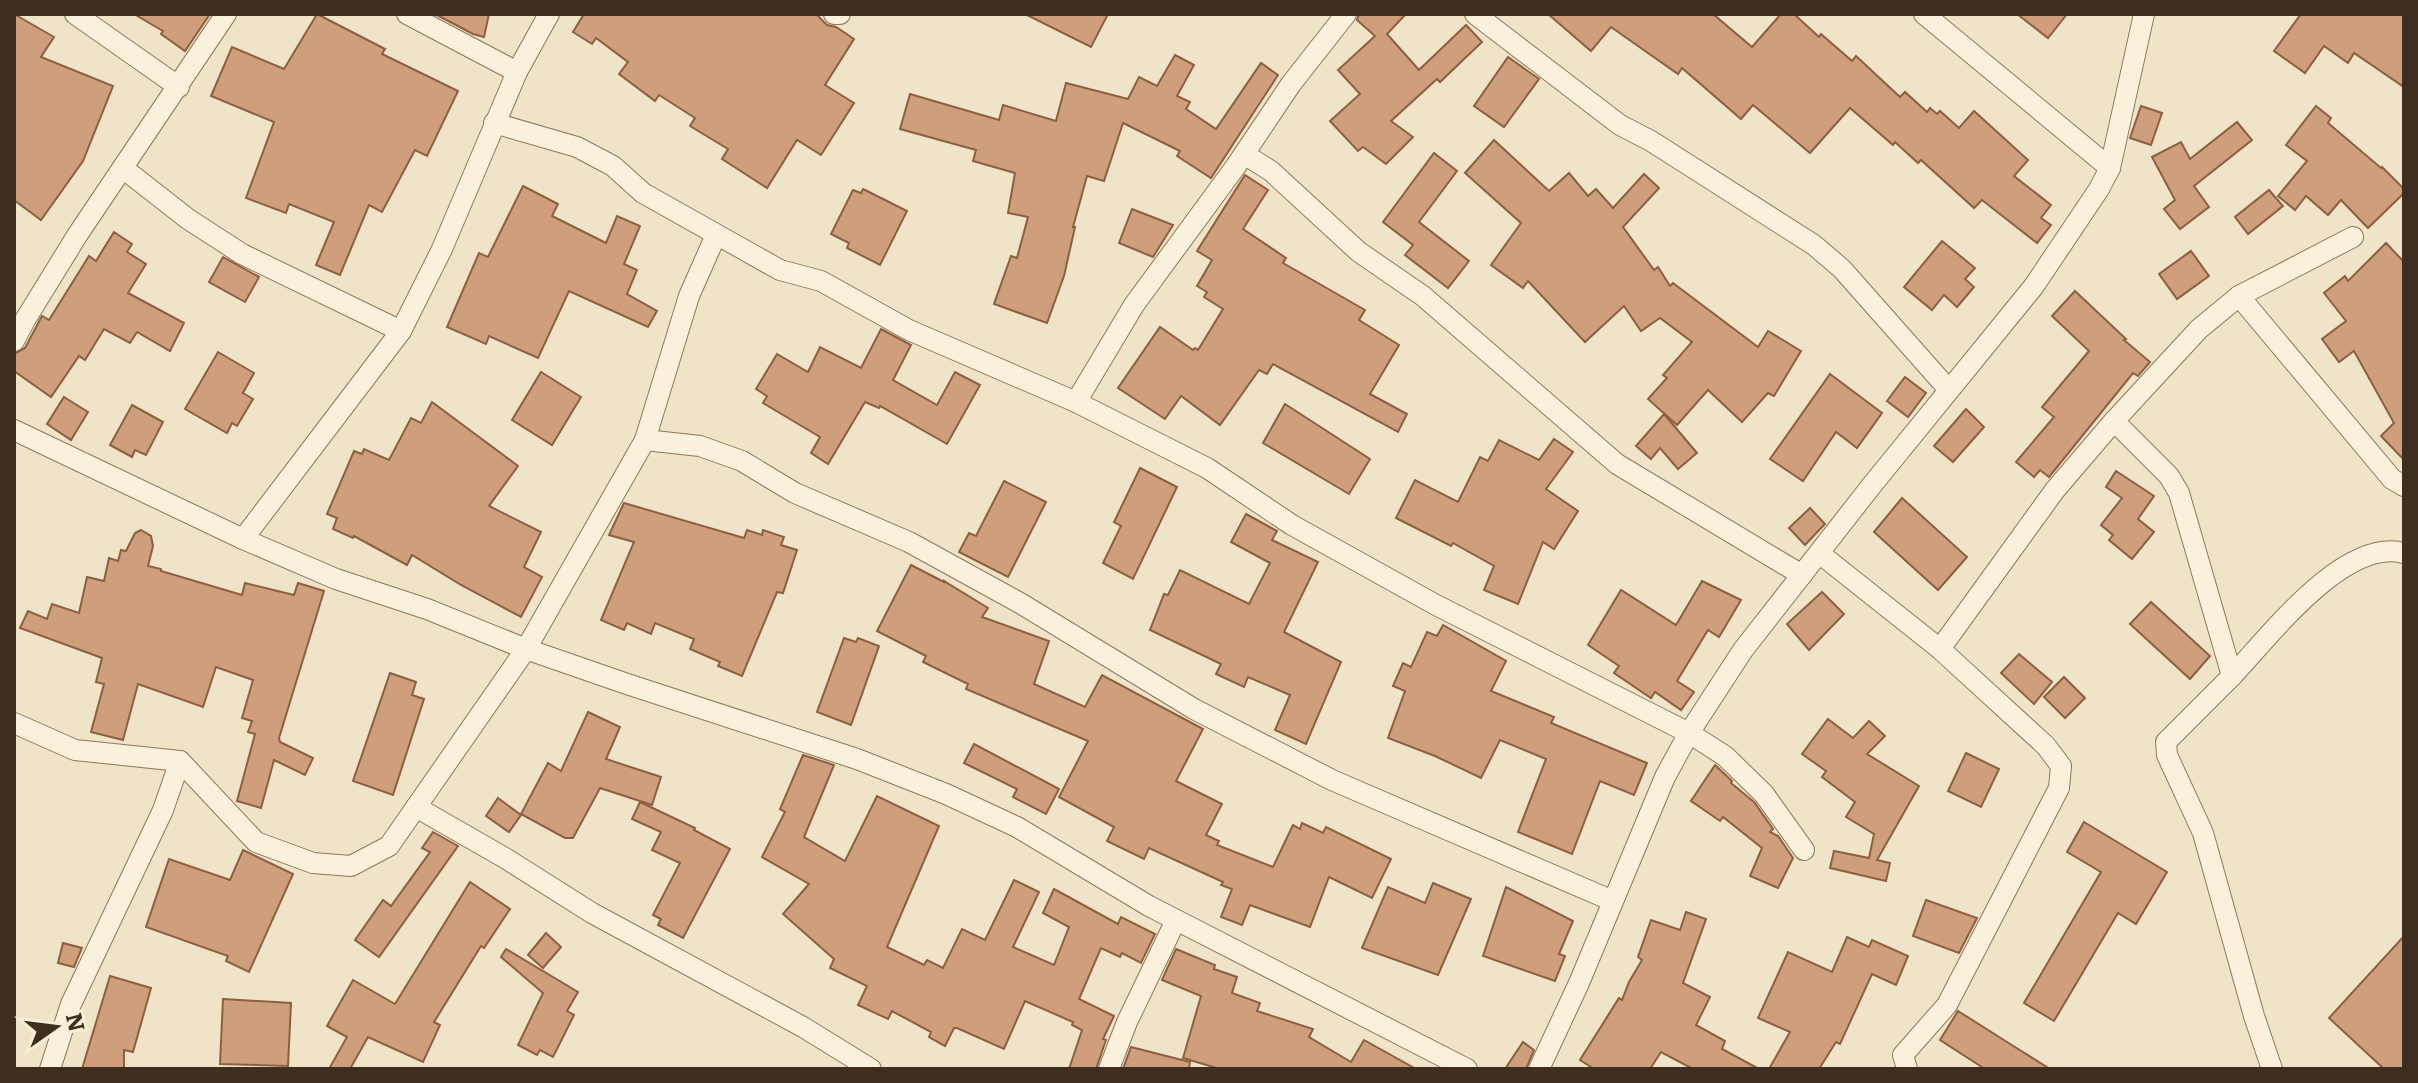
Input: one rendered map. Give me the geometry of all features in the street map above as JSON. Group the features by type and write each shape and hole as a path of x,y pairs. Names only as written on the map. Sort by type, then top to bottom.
{"street":[{"path":"75,14 179,87"},
{"path":"14,341 78,234 226,14"},
{"path":"407,14 517,72"},
{"path":"243,539 401,331 442,249 517,72 549,14"},
{"path":"1076,402 1134,305 1291,84 1346,14"},
{"path":"1475,14 1620,125 1651,141 1821,251 1842,269 1949,390"},
{"path":"1924,14 2110,168"},
{"path":"1539,1069 1665,777 1689,733 1743,650 2034,286 2099,189 2110,168 2144,14"},
{"path":"494,123 577,147 613,166 643,193 780,270 821,281 909,330 1076,402 1207,468 1292,525 1436,605 1689,733 1725,756 1764,794 1804,850"},
{"path":"1244,154 1271,171 1359,252 1423,296 1617,464 1802,575"},
{"path":"124,169 188,219 242,254 401,331"},
{"path":"14,723 75,750 180,761 256,842 313,863 351,866 389,846 526,649 645,440 689,296 716,235"},
{"path":"1940,649 2055,490 2199,329 2239,296 2353,237"},
{"path":"2239,296 2392,479 2404,486"},
{"path":"2114,421 2169,476 2179,493 2232,676"},
{"path":"14,430 243,539 336,579 427,609 526,649 857,759 946,794 1017,827 1149,906 1467,1069"},
{"path":"645,440 700,446 742,461 795,493 909,542 1194,709 1332,780 1613,901"},
{"path":"2272,1069 2203,833 2167,755 2166,742 2316,587 2359,558 2392,549 2404,553"},
{"path":"1819,553 1940,649 2046,746 2061,766 2059,788 1947,1005 1903,1055 1907,1069"},
{"path":"50,1069 71,1004 157,824 180,761"},
{"path":"416,807 592,913 803,1027 871,1069"},
{"path":"1109,1069 1127,1022 1176,920"}],"building":[{"path":"14,14 54,37 41,57 113,86 83,161 41,220 14,200"},
{"path":"134,14 210,14 185,51 161,34 163,31"},
{"path":"317,14 385,49 382,54 458,91 427,156 415,150 382,212 369,205 340,275 316,265 334,222 289,204 286,213 246,198 274,122 211,96 232,47 284,69"},
{"path":"435,14 489,14 484,37 473,34"},
{"path":"584,14 816,14 827,25 854,39 825,85 854,103 821,155 797,140 767,188 722,159 728,149 690,126 695,118 659,95 655,101 619,74 628,62 596,38 592,44 573,32"},
{"path":"1025,14 1108,14 1091,47"},
{"path":"1359,14 1406,14 1387,34 1419,70 1466,25 1482,42 1440,82 1437,79 1391,121 1413,137 1386,164 1363,147 1358,151 1330,121 1360,94 1338,70 1375,36 1357,20"},
{"path":"1548,14 1713,14 1752,47 1781,14 1794,14 1852,61 1856,56 1900,97 1905,92 1927,112 1930,108 1937,114 1940,111 1959,128 1974,111 2028,160 2014,176 2051,205 2041,218 2051,225 2037,243 1982,200 1974,208 1921,160 1918,163 1895,142 1893,145 1850,108 1810,153 1753,105 1741,119 1682,68 1678,74 1611,27 1591,51"},
{"path":"2017,14 2067,14 2048,38"},
{"path":"2301,14 2404,14 2404,87 2354,53 2348,63 2324,46 2305,73 2274,51"},
{"path":"1175,55 1194,65 1177,96 1190,102 1186,109 1216,129 1261,63 1278,75 1211,178 1177,156 1180,151 1123,123 1104,181 1087,176 1064,276 1047,323 994,304 1011,256 1017,258 1028,217 1008,213 1015,173 973,161 976,150 900,129 910,94 999,120 1003,105 1056,121 1066,83 1128,99 1139,77 1157,86"},
{"path":"1508,57 1539,79 1504,127 1474,106"},
{"path":"2141,106 2162,113 2151,145 2130,138"},
{"path":"2316,106 2331,118 2328,123 2404,189 2404,193 2368,228 2341,200 2328,215 2306,196 2295,210 2278,196 2307,161 2286,145"},
{"path":"2237,122 2252,140 2194,186 2209,207 2180,229 2164,209 2175,200 2152,157 2181,142 2190,159"},
{"path":"1494,140 1549,191 1569,173 1588,196 1596,189 1613,208 1644,174 1659,188 1623,227 1654,270 1658,267 1670,286 1673,283 1758,347 1768,331 1801,351 1774,396 1768,393 1742,422 1708,390 1677,425 1648,399 1667,378 1663,375 1692,342 1660,318 1641,331 1624,306 1585,342 1528,281 1523,288 1491,265 1521,223 1465,173"},
{"path":"1434,153 1457,171 1419,222 1469,261 1448,288 1405,255 1413,245 1383,222"},
{"path":"1245,175 1268,190 1243,229 1286,258 1283,263 1365,310 1359,320 1399,345 1370,394 1407,414 1398,432 1273,364 1267,374 1259,370 1220,425 1181,396 1165,419 1118,388 1160,327 1193,350 1198,350 1223,309 1204,297 1207,292 1197,286 1212,260 1197,251"},
{"path":"523,186 558,204 552,216 606,243 617,216 640,226 624,264 637,270 627,294 657,311 648,327 569,291 538,358 489,336 486,344 447,327 479,253 488,257"},
{"path":"863,189 907,211 880,265 847,248 849,243 831,234 853,190 861,193"},
{"path":"2269,190 2283,206 2248,234 2235,217"},
{"path":"1132,209 1173,225 1153,257 1119,243"},
{"path":"114,232 132,244 127,252 146,264 128,293 184,323 170,351 137,332 130,343 104,329 85,360 79,356 51,397 14,371 14,354 25,348 42,316 49,320 89,256 96,261"},
{"path":"1942,241 1975,268 1965,279 1974,287 1957,307 1944,295 1932,310 1904,287"},
{"path":"2386,243 2404,262 2404,460 2381,436 2394,423 2354,351 2339,362 2322,339 2346,321 2324,293 2345,276 2348,281"},
{"path":"2191,251 2209,276 2177,299 2159,274"},
{"path":"223,257 259,277 245,302 209,282"},
{"path":"2075,291 2150,362 2138,376 2133,373 2049,477 2040,470 2034,477 2016,462 2054,417 2042,407 2089,351 2052,316"},
{"path":"881,329 911,345 893,380 937,405 955,372 980,385 947,444 880,406 865,402 828,464 811,453 820,437 763,403 767,396 756,389 777,354 808,372 820,347 861,368"},
{"path":"218,352 254,373 243,393 253,399 237,426 232,423 227,433 185,409"},
{"path":"541,372 581,397 552,445 512,420"},
{"path":"1830,374 1882,413 1857,448 1836,432 1803,481 1770,459"},
{"path":"1905,377 1926,393 1908,417 1887,401"},
{"path":"64,397 88,412 71,440 47,424"},
{"path":"432,402 518,466 489,506 541,532 524,567 542,577 521,617 412,555 407,565 354,536 333,529 337,518 327,514 354,451 362,454 364,449 389,460 411,418 421,423"},
{"path":"1285,404 1370,459 1349,494 1263,443"},
{"path":"132,405 163,422 146,455 135,450 132,457 110,445"},
{"path":"1966,409 1984,427 1953,462 1934,446"},
{"path":"1664,414 1697,453 1678,469 1660,448 1651,459 1636,446"},
{"path":"1554,439 1573,452 1546,489 1578,511 1554,549 1543,542 1518,604 1484,590 1494,566 1453,543 1451,546 1396,518 1415,480 1458,502 1480,457 1488,461 1499,440 1539,460"},
{"path":"1140,468 1177,487 1133,579 1103,563 1121,526 1114,522"},
{"path":"2116,471 2154,496 2138,519 2154,532 2132,559 2109,540 2113,535 2101,525 2122,498 2106,487"},
{"path":"1004,481 1046,502 1008,577 959,552 969,533 976,536"},
{"path":"1902,498 1967,557 1938,590 1874,532"},
{"path":"624,503 744,538 747,530 762,535 763,530 784,537 781,545 797,550 783,593 777,592 742,676 690,649 694,639 655,623 651,634 627,623 624,630 601,620 634,542 609,535"},
{"path":"1810,508 1825,524 1805,545 1789,528"},
{"path":"1246,514 1277,531 1272,540 1318,562 1284,632 1341,662 1306,744 1275,730 1290,695 1248,677 1244,687 1216,674 1221,664 1150,630 1164,594 1168,595 1180,570 1249,604 1270,563 1231,542"},
{"path":"141,530 151,536 153,546 148,566 161,571 242,595 245,583 294,595 298,583 324,591 279,738 280,742 313,758 305,775 274,760 261,808 237,801 255,734 248,732 252,721 242,718 253,680 216,667 203,707 138,684 123,740 91,732 104,684 96,682 102,658 20,628 28,611 47,619 52,604 79,613 87,577 104,581 109,558 118,561 121,550 126,551 135,533"},
{"path":"911,565 988,608 982,617 1049,641 1034,684 1085,707 1102,675 1203,729 1176,781 1222,804 1206,835 1219,841 1217,845 1273,867 1293,825 1300,829 1302,823 1323,833 1326,827 1391,859 1372,898 1329,877 1310,927 1250,905 1242,925 1221,917 1232,889 1221,885 1223,882 1149,848 1144,859 1107,841 1114,827 1059,797 1088,741 966,689 968,684 923,662 926,656 877,631"},
{"path":"1702,581 1741,600 1719,637 1708,630 1677,681 1694,692 1681,710 1655,692 1651,698 1614,673 1619,666 1588,645 1621,590 1676,625"},
{"path":"1822,592 1844,614 1809,650 1787,624"},
{"path":"2151,602 2210,656 2190,679 2130,624"},
{"path":"1443,625 1506,661 1491,691 1554,717 1551,723 1647,763 1634,795 1600,781 1572,854 1518,832 1546,759 1500,740 1481,778 1388,738 1405,691 1393,686 1403,663 1411,667 1427,632 1437,636"},
{"path":"844,638 856,642 858,638 879,646 851,725 817,712"},
{"path":"2019,654 2052,682 2034,704 2001,673"},
{"path":"390,673 416,682 412,695 424,699 393,795 353,781"},
{"path":"2064,677 2085,698 2065,718 2044,697"},
{"path":"588,712 620,727 606,759 661,777 652,805 600,788 573,838 565,838 521,814 548,763 561,771"},
{"path":"1828,719 1853,738 1869,721 1885,736 1867,754 1919,786 1877,860 1890,863 1886,881 1830,868 1834,851 1869,858 1874,834 1846,817 1855,802 1822,777 1826,771 1802,754"},
{"path":"974,744 1059,789 1046,814 1013,797 1017,789 964,763"},
{"path":"1966,753 1999,769 1981,807 1948,791"},
{"path":"803,755 834,765 804,837 845,861 877,796 939,826 887,947 924,965 927,960 943,968 962,929 985,940 1014,880 1039,892 1013,947 1054,965 1069,927 1043,913 1054,889 1118,924 1121,917 1155,934 1141,963 1122,953 1120,957 1101,948 1079,999 1114,1016 1103,1039 1106,1040 1096,1069 1069,1069 1082,1030 1072,1025 1073,1022 1025,1001 1004,1049 957,1028 954,1028 945,1046 929,1037 931,1032 892,1011 888,1019 858,1005 867,986 830,968 834,959 783,914 809,884 762,857 785,812 780,809"},
{"path":"1715,765 1754,802 1773,829 1770,832 1778,836 1793,858 1778,888 1750,876 1762,848 1723,817 1720,821 1691,801"},
{"path":"498,798 521,815 509,832 486,816"},
{"path":"640,802 695,828 730,849 683,938 658,925 661,919 653,915 680,863 652,850 661,832 632,819"},
{"path":"2084,822 2167,872 2136,924 2118,913 2054,1021 2024,1003 2101,872 2067,852"},
{"path":"433,832 458,846 379,957 355,940 383,900 391,906 430,852 422,848"},
{"path":"243,850 293,874 249,972 226,961 228,956 146,927 169,859 230,880"},
{"path":"470,882 510,909 484,948 481,946 434,1022 440,1025 423,1062 368,1037 350,1069 329,1069 347,1037 327,1026 353,980 395,1004"},
{"path":"1433,883 1471,899 1438,975 1362,948 1388,887 1425,903"},
{"path":"1506,887 1573,921 1559,954 1565,956 1555,981 1483,956"},
{"path":"1926,900 1977,918 1959,953 1913,936"},
{"path":"1686,912 1706,919 1683,983 1710,997 1696,1025 1725,1041 1722,1049 1759,1069 1693,1069 1661,1052 1650,1069 1594,1069 1580,1060 1619,998 1622,1000 1642,960 1638,957 1651,920 1680,930"},
{"path":"546,933 561,947 543,968 528,955"},
{"path":"2404,936 2404,1069 2384,1069 2329,1018"},
{"path":"1847,937 1869,947 1872,940 1908,956 1896,985 1872,974 1840,1044 1836,1042 1819,1069 1769,1069 1790,1032 1758,1018 1788,952 1832,972"},
{"path":"63,943 82,948 74,967 58,963"},
{"path":"506,949 578,992 567,1011 574,1015 553,1057 540,1050 537,1055 518,1045 543,993 501,957"},
{"path":"1176,949 1237,977 1232,993 1260,1003 1257,1011 1313,1029 1309,1037 1351,1062 1364,1040 1416,1069 1220,1069 1183,1058 1201,996 1162,980"},
{"path":"110,976 151,988 133,1052 124,1050 124,1069 82,1069"},
{"path":"223,999 291,1003 288,1066 220,1064"},
{"path":"1958,1011 2050,1069 1985,1069 1940,1040"},
{"path":"1523,1042 1534,1050 1526,1069 1505,1069"},
{"path":"1131,1047 1190,1062 1189,1069 1123,1069"}]}
